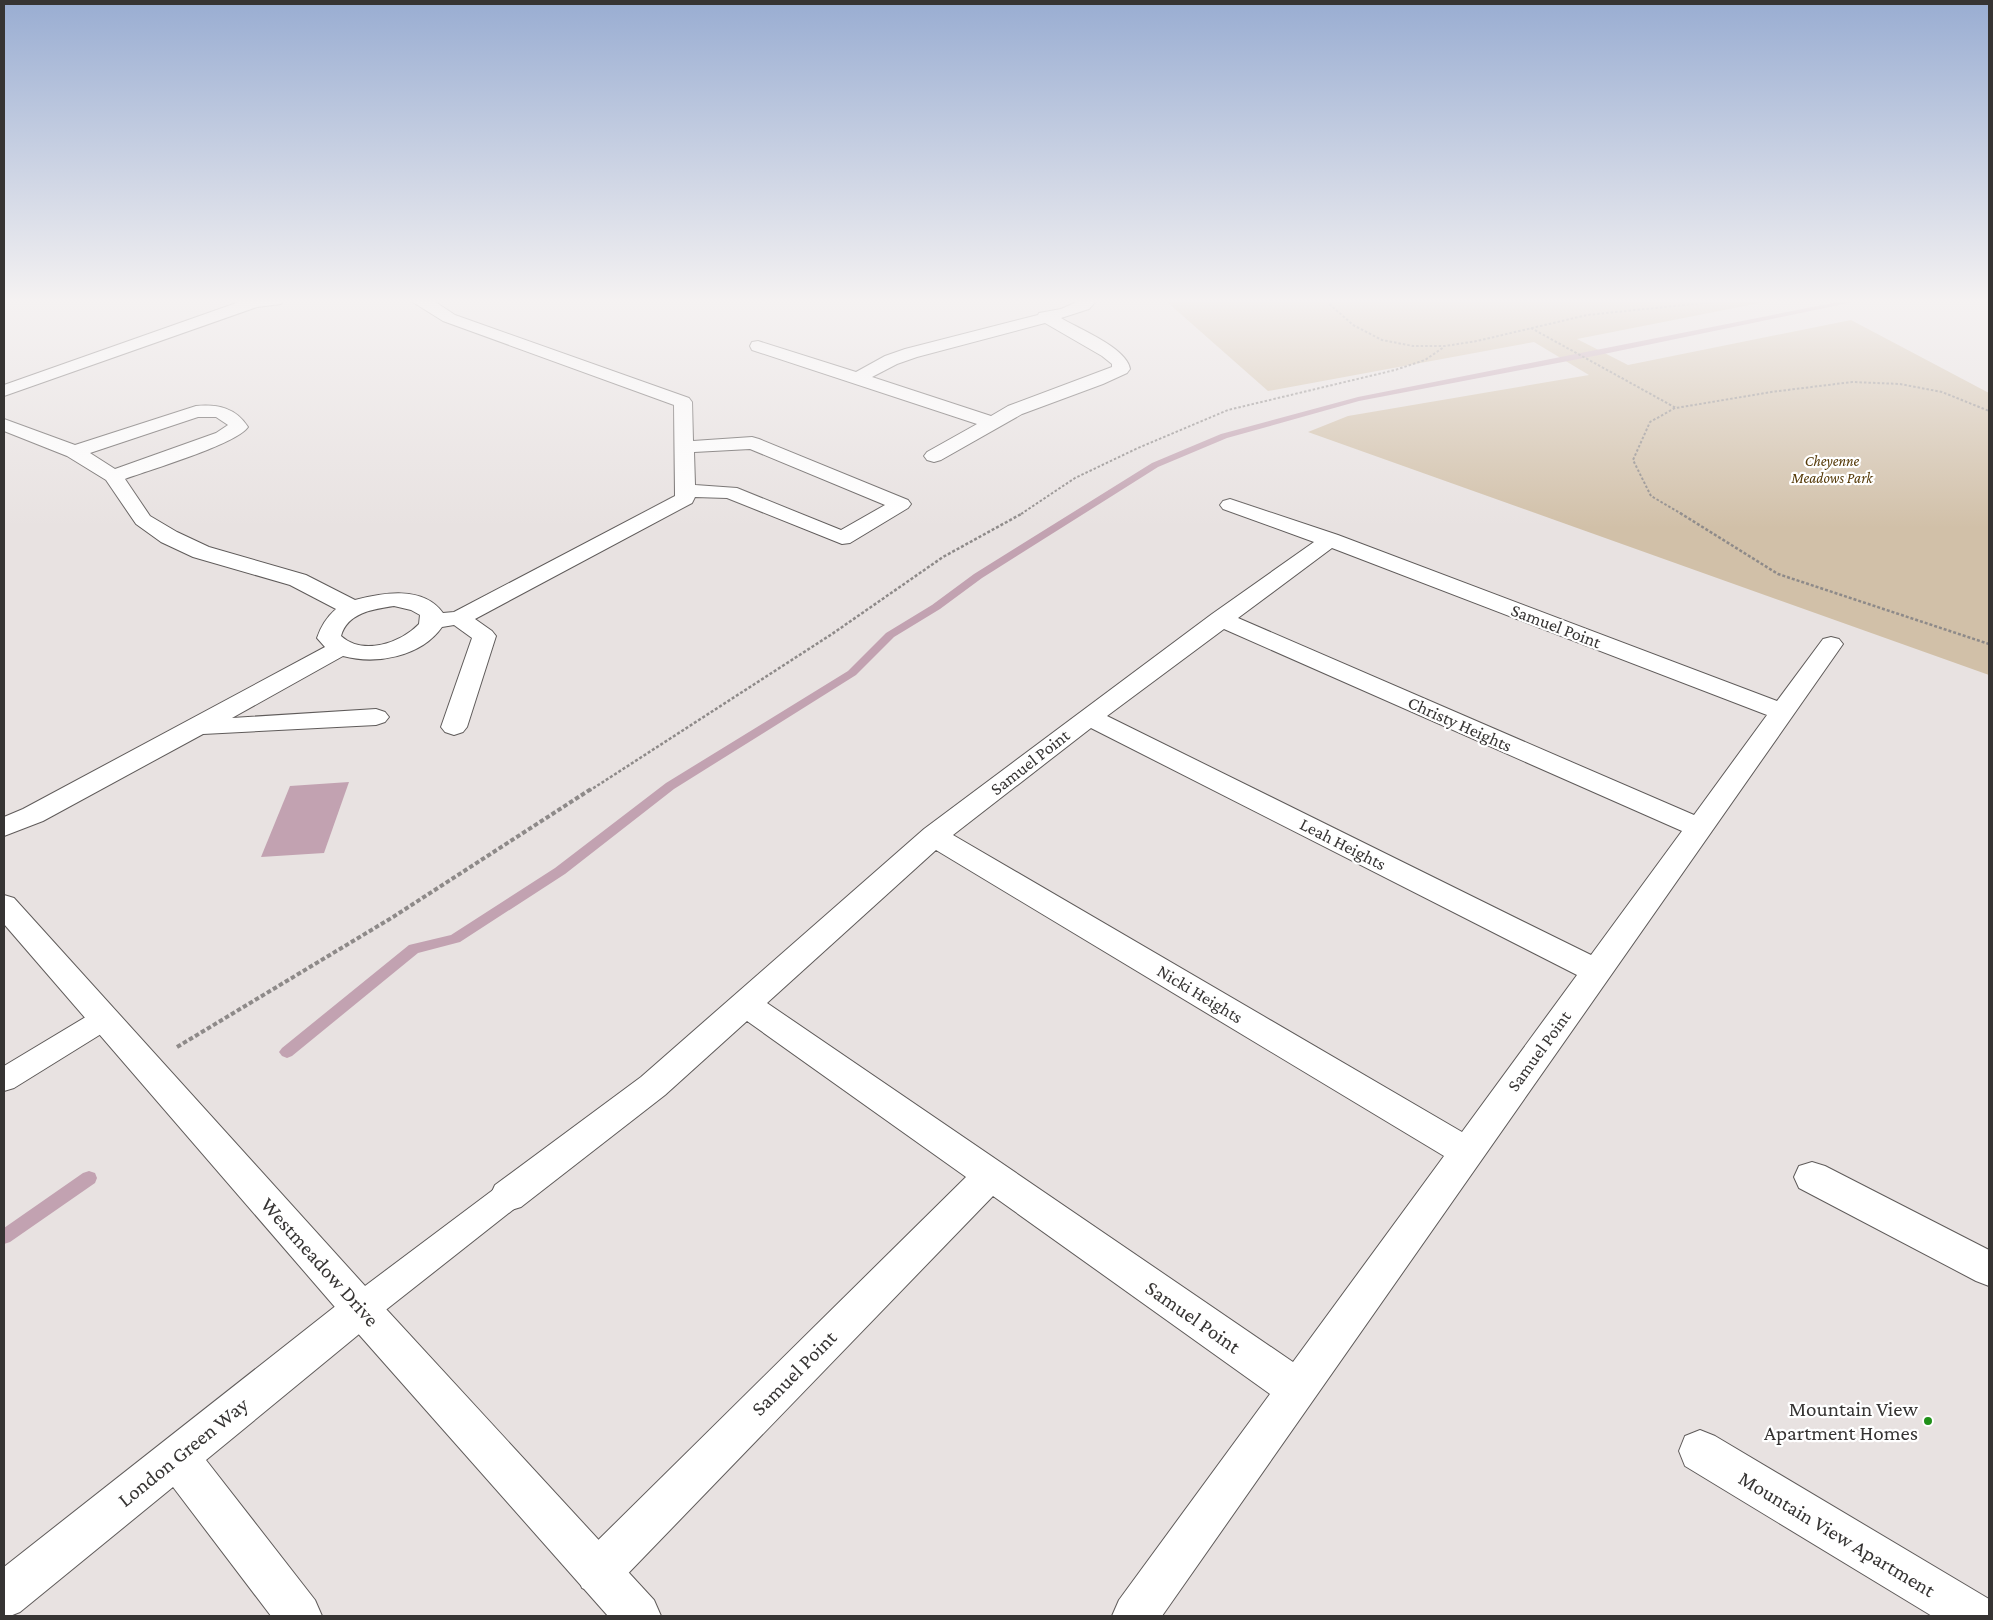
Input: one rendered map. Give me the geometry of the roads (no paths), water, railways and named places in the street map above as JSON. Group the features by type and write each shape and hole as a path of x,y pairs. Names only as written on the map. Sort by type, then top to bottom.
{"street":[{"path":"4,403 7,395 4,392 47,377"},
{"path":"431,621 459,618 686,499 683,402 612,377"},
{"path":"854,377 992,422"},
{"path":"934,456 1015,410 1104,377"},
{"path":"74,452 196,412 214,410 236,421 239,427 223,437 113,476"},
{"path":"4,425 74,452 113,476 143,520 169,537 201,552 298,580 354,609"},
{"path":"684,447 752,443 901,504 842,538 730,492 685,491"},
{"name":"Samuel Point","path":"1230,505 1330,540 1782,712"},
{"name":"Samuel Point","path":"508,1196 653,1086 934,836 1220,619 1330,540"},
{"path":"408,600 421,604 429,610 432,617 431,621 423,634 394,648 377,652 360,653 340,648 330,638 330,630 336,621 354,609 377,602 408,600"},
{"path":"454,727 484,636 459,618"},
{"name":"Christy Heights","path":"1220,619 1699,828"},
{"name":"Samuel Point","path":"1135,1616 1830,644"},
{"path":"4,827 33,815 340,648"},
{"path":"197,727 376,716"},
{"name":"Leah Heights","path":"1089,717 1596,971"},
{"name":"Nicki Heights","path":"934,836 1466,1152"},
{"name":"Westmeadow Drive","path":"4,905 361,1309 638,1616"},
{"name":"Samuel Point","path":"746,1004 1297,1389"},
{"name":"Samuel Point","path":"598,1572 991,1175"},
{"path":"1812,1177 1989,1269"},
{"name":"London Green Way","path":"4,1596 361,1309"},
{"name":"Mountain View Apartment","path":"1700,1451 1974,1616"},
{"path":"177,1457 299,1616"}],"lane":[{"path":"4,1080 104,1019"},
{"path":"361,1309 508,1196"}],"waterway":[{"path":"287,1052 414,949 455,939 560,871 670,786 852,673 890,635 936,607 978,576 1155,465 1224,436 1358,399 1475,377"},
{"path":"4,1237 89,1178"}],"place":[{"name":"Mountain View Apartment Homes","path":"1928,1421"}],"park label":[{"name":"Cheyenne Meadows Park","path":"1832,470"}]}
